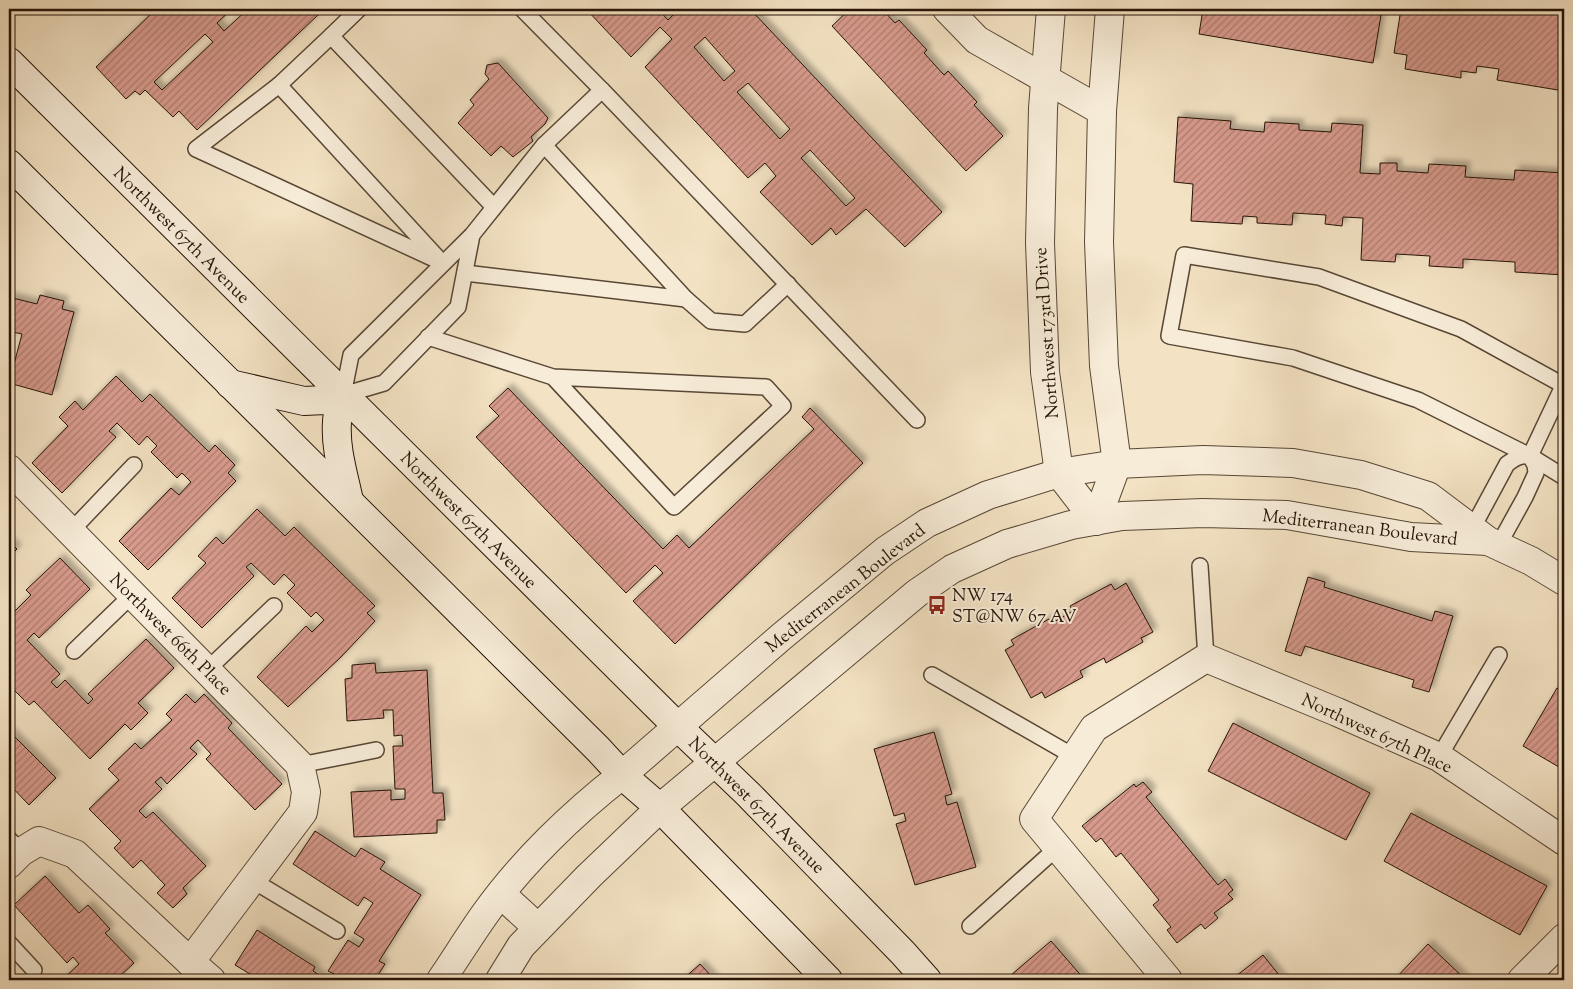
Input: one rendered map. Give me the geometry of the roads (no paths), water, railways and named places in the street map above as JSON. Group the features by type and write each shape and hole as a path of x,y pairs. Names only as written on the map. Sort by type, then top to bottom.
{"street":[{"path":"947,9 977,40 1102,111"},
{"name":"Northwest 173rd Drive","path":"1051,9 1043,108 1040,243 1045,372 1059,473 1096,521"},
{"path":"1096,521 1117,464 1104,366 1099,242 1102,111 1110,9"},
{"name":"Northwest 67th Avenue","path":"9,62 678,727 748,794 927,980"},
{"path":"9,164 622,775 660,808 828,980"},
{"path":"230,384 304,401 325,400 343,395 337,421 337,437 349,501"},
{"name":"Mediterranean Boulevard","path":"441,980 486,912 530,859 598,794 781,637 886,551 926,523 988,495 1059,473 1117,464 1203,460 1293,463 1361,475 1428,496 1486,539"},
{"name":"Northwest 66th Place","path":"9,469 300,765"},
{"name":"Mediterranean Boulevard","path":"500,980 521,946 589,876 660,808 917,593 952,569 1007,544 1071,525 1122,516 1203,513 1287,515 1411,537 1486,539"},
{"path":"1486,539 1531,561 1564,581"},
{"path":"1168,980 1034,819 1094,728 1206,658"},
{"name":"Northwest 67th Place","path":"1206,658 1439,757 1564,841"},
{"path":"190,962 303,812 306,792 300,765"},
{"path":"13,852 39,841 75,854 190,962 212,980"},
{"path":"501,894 538,928"},
{"path":"1522,980 1564,938"}],"lane":[{"path":"359,9 278,85 196,149 443,263"},
{"path":"522,9 788,284 916,420"},
{"path":"331,36 494,207"},
{"path":"278,85 443,263"},
{"path":"472,235 458,307 384,383 343,395 350,355 472,235 544,145 602,90"},
{"path":"544,145 686,299 712,321 745,324 788,284"},
{"path":"1486,539 1536,473 1530,456 1564,384 1461,329 1319,277 1184,255 1169,336 1293,358 1418,400 1530,456 1564,477"},
{"path":"464,273 686,299"},
{"path":"428,338 553,377 766,386 783,406 674,508 553,377"},
{"path":"1486,539 1507,464 1521,455 1530,456"},
{"path":"70,532 134,465"},
{"path":"1200,566 1206,658"},
{"path":"74,651 132,595"},
{"path":"206,670 274,606"},
{"path":"1439,757 1499,655"},
{"path":"932,674 1075,757"},
{"path":"300,765 376,750"},
{"path":"970,926 1058,847"},
{"path":"252,880 337,931"},
{"path":"9,943 34,970"}],"place":[{"name":"NW 174 ST@NW 67 AV","path":"937,605"}]}
